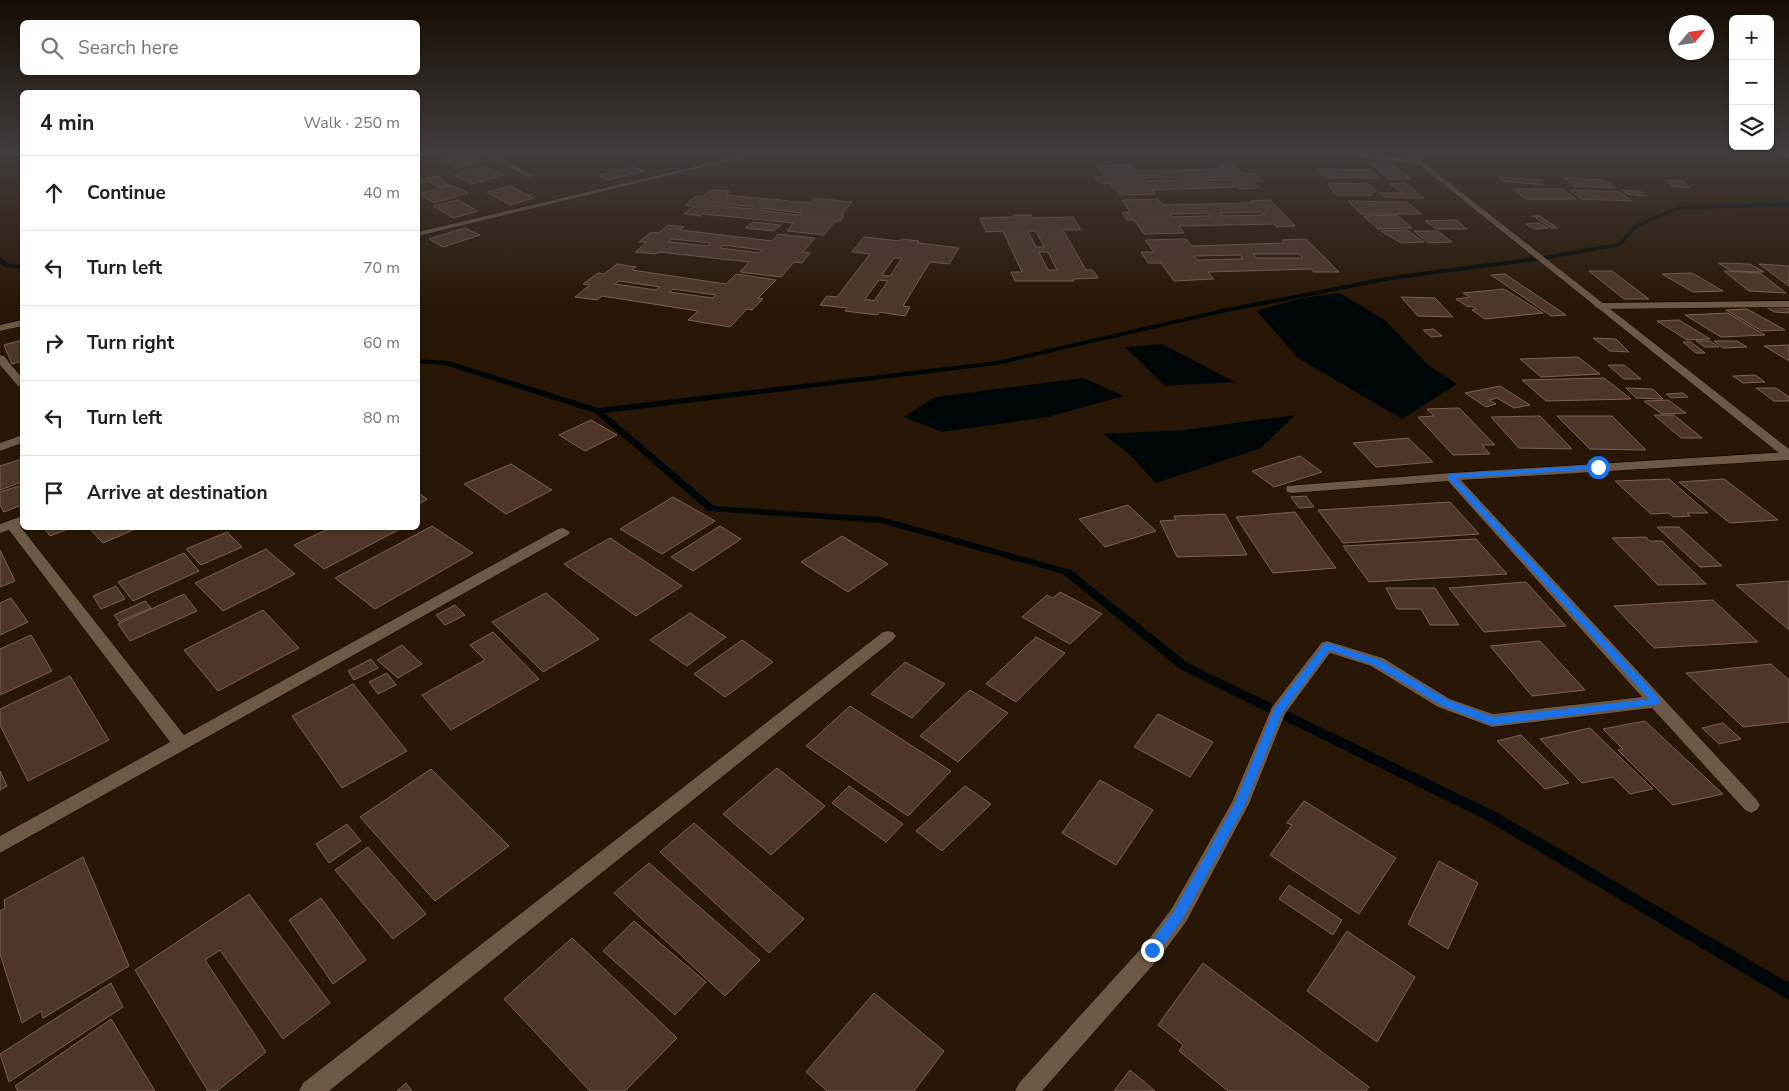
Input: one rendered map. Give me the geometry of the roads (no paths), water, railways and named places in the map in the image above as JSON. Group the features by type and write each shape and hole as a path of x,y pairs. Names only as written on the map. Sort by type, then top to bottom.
{"street":[{"path":"420,234 548,203"},
{"path":"1471,203 1789,456"},
{"path":"1598,306 1789,304"},
{"path":"0,328 20,323"},
{"path":"0,358 20,382"},
{"path":"0,448 20,440"},
{"path":"1292,489 1450,477 1789,456"},
{"path":"1450,477 1752,805"},
{"path":"12,525 181,744"},
{"path":"0,844 563,532"},
{"path":"310,1091 888,636"},
{"path":"1026,1091 1152,950 1179,914 1240,804 1278,711 1327,646 1377,662 1444,702 1492,721 1657,702"}],"waterway":[{"path":"598,411 997,363 1222,311 1391,278 1543,258 1620,244 1636,226 1677,208 1789,204"},
{"path":"0,259 7,266 20,267"},
{"path":"420,361 446,363 598,411"},
{"path":"598,411 711,509 881,520 1067,572 1184,666 1491,816 1789,992"}]}
